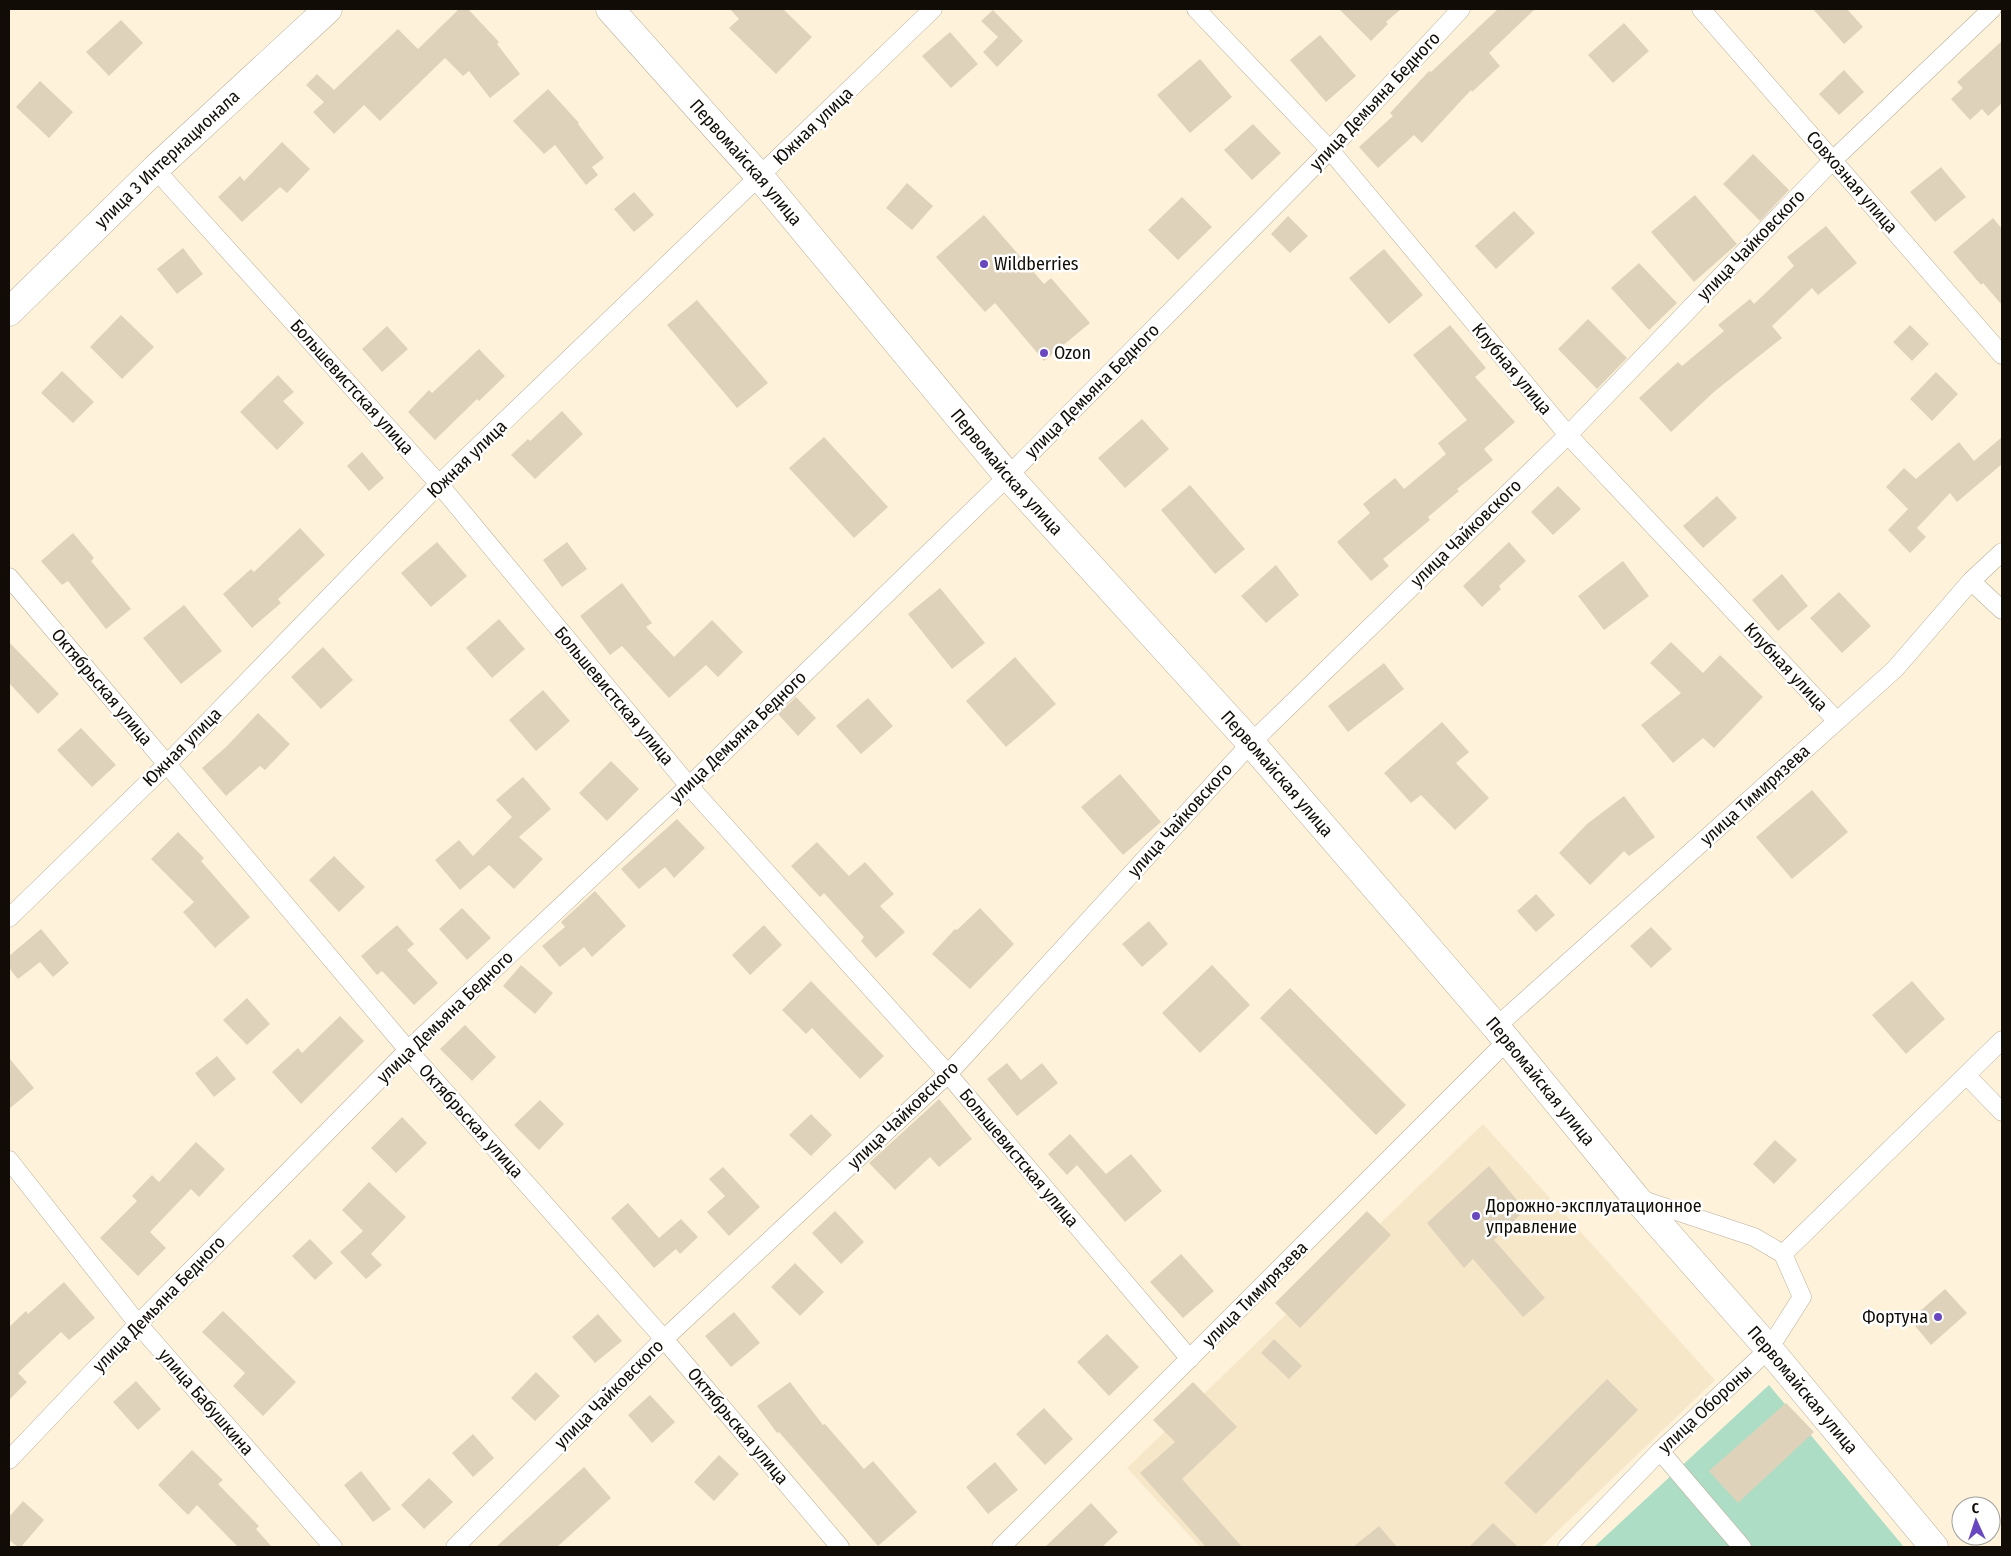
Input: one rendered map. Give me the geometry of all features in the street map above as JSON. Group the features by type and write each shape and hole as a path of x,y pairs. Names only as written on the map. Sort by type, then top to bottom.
{"main road":[{"name":"улица 3 Интернационала","path":"9,312 155,168 328,9"},
{"name":"Первомайская улица","path":"610,9 760,177 1008,476 1251,743 1502,1034 1636,1198 1769,1349 1934,1547"}],"street":[{"name":"Южная улица","path":"9,918 167,764 439,484 933,9"},
{"name":"Клубная улица","path":"1196,9 1330,150 1568,435 1837,721"},
{"name":"улица Демьяна Бедного","path":"9,1460 138,1324 408,1050 689,786 1008,476 1330,150 1461,9"},
{"name":"Совхозная улица","path":"1701,9 2002,355"},
{"name":"улица Чайковского","path":"455,1547 664,1339 948,1074 1251,743 1568,435 1833,160 1992,9"},
{"name":"Большевистская улица","path":"155,168 439,484 689,786 948,1074 1190,1359"},
{"name":"улица Тимирязева","path":"1001,1547 1190,1359 1502,1034 1895,669 1971,581 2002,552"},
{"name":"Октябрьская улица","path":"9,577 408,1050 664,1339 840,1547"},
{"path":"1971,581 2002,610"},
{"path":"1636,1198 1754,1237 1783,1254 2002,1040"},
{"path":"1966,1075 2002,1112"},
{"name":"улица Бабушкина","path":"9,1160 138,1324 333,1547"},
{"name":"улица Обороны","path":"1567,1547 1660,1451 1769,1349 1802,1297 1783,1254"},
{"path":"1660,1451 1742,1547"}],"shaded area":[{"path":"1483,1124 1715,1380 1541,1547 1200,1547 1127,1468"}],"green space":[{"path":"1769,1385 1904,1547 1594,1547"}],"building":[{"path":"459,9 468,9 499,42 497,44 520,74 490,98 469,71 463,76 445,58 380,121 364,105 334,134 313,112 324,102 306,85 317,74 334,90 398,29 418,49"},
{"path":"730,9 783,9 812,37 776,74 729,28 739,19"},
{"path":"1339,9 1401,9 1386,22 1388,24 1371,41"},
{"path":"1498,9 1535,9 1489,53 1500,66 1472,92 1471,90 1422,143 1414,135 1378,168 1359,147 1393,116 1390,113 1429,71 1431,72"},
{"path":"1813,9 1847,9 1863,27 1844,44"},
{"path":"993,10 1023,41 997,67 983,52 998,37 981,21"},
{"path":"121,20 143,43 109,76 86,52"},
{"path":"1624,23 1649,51 1613,83 1588,55"},
{"path":"950,32 978,64 951,88 922,56"},
{"path":"1320,35 1356,76 1326,102 1290,60"},
{"path":"2002,41 2002,103 1988,116 1982,109 1970,120 1951,99 1963,88 1957,82"},
{"path":"1200,59 1232,97 1190,133 1157,95"},
{"path":"1844,70 1864,92 1839,115 1819,94"},
{"path":"40,81 73,112 49,138 16,107"},
{"path":"548,89 579,123 604,158 592,167 598,175 586,185 555,145 544,154 513,121"},
{"path":"1253,124 1281,153 1252,180 1224,150"},
{"path":"282,142 310,169 287,193 280,187 242,222 218,197 240,176 244,181"},
{"path":"1753,154 1789,190 1760,221 1723,184"},
{"path":"1941,167 1966,197 1935,222 1910,192"},
{"path":"907,183 933,206 912,230 886,208"},
{"path":"634,192 654,215 634,232 614,209"},
{"path":"1695,195 1737,244 1694,282 1651,232"},
{"path":"1182,197 1212,227 1178,260 1148,230"},
{"path":"1514,211 1535,233 1496,269 1475,246"},
{"path":"984,215 1044,284 1051,278 1090,323 1044,361 995,303 985,312 936,257"},
{"path":"1288,216 1308,236 1290,253 1271,234"},
{"path":"1993,218 2002,229 2002,305 1983,283 1981,285 1953,252"},
{"path":"1826,226 1857,263 1818,295 1812,288 1772,326 1782,338 1715,391 1671,432 1639,398 1678,362 1682,366 1724,331 1718,325 1750,299 1754,304 1794,266 1787,257"},
{"path":"183,248 203,274 177,294 157,269"},
{"path":"1384,249 1423,295 1389,324 1349,278"},
{"path":"1639,263 1677,303 1649,330 1611,288"},
{"path":"697,300 768,383 737,408 667,325"},
{"path":"121,315 154,347 122,379 90,347"},
{"path":"1588,319 1627,358 1597,389 1558,349"},
{"path":"1450,325 1486,368 1475,377 1515,422 1484,449 1493,460 1457,489 1459,491 1428,517 1430,520 1383,559 1389,566 1371,581 1337,542 1370,513 1363,504 1395,478 1404,489 1446,454 1438,443 1467,420 1413,355"},
{"path":"1910,325 1929,344 1912,361 1893,342"},
{"path":"387,326 408,349 382,372 362,349"},
{"path":"479,349 505,376 479,401 477,399 435,440 408,412 429,390 432,393"},
{"path":"62,371 94,402 73,423 41,393"},
{"path":"1936,372 1958,394 1932,421 1910,399"},
{"path":"278,375 294,392 283,401 304,423 277,450 240,412"},
{"path":"562,411 583,434 535,479 511,455 528,439 530,441"},
{"path":"1142,419 1169,449 1125,488 1098,458"},
{"path":"824,437 888,507 854,538 789,468"},
{"path":"2002,437 2002,464 1957,502 1950,493 1917,528 1926,537 1910,553 1888,530 1908,509 1886,487 1904,468 1916,479 1959,442 1974,461"},
{"path":"362,452 384,478 369,491 347,466"},
{"path":"1190,485 1245,549 1215,574 1161,510"},
{"path":"1558,486 1581,509 1553,535 1531,512"},
{"path":"1717,496 1737,518 1703,548 1683,526"},
{"path":"300,528 325,555 278,599 281,603 252,628 223,594 251,569 254,572"},
{"path":"73,533 94,558 91,561 131,609 106,629 68,581 62,585 41,561"},
{"path":"437,542 467,576 431,607 401,573"},
{"path":"567,542 587,569 562,587 543,560"},
{"path":"1509,542 1526,561 1499,586 1501,589 1482,607 1463,586"},
{"path":"1623,561 1649,596 1604,630 1578,596"},
{"path":"1276,565 1299,595 1266,623 1241,596"},
{"path":"1782,574 1808,606 1778,631 1752,600"},
{"path":"622,583 652,623 646,627 674,657 712,620 743,652 718,677 706,665 669,698 622,646 610,655 580,616"},
{"path":"940,588 985,643 952,669 908,614"},
{"path":"1839,592 1871,626 1842,653 1810,618"},
{"path":"184,605 222,651 181,684 143,638"},
{"path":"499,619 525,649 492,678 466,648"},
{"path":"9,642 59,694 38,714 9,683"},
{"path":"1671,642 1703,673 1720,655 1763,697 1714,748 1703,738 1673,763 1641,725 1681,693 1650,663"},
{"path":"323,647 353,680 321,709 291,677"},
{"path":"1015,657 1056,704 1006,747 966,701"},
{"path":"1384,663 1404,689 1348,732 1328,706"},
{"path":"543,690 570,721 536,751 509,720"},
{"path":"796,697 816,718 798,736 778,714"},
{"path":"868,698 893,726 861,754 836,726"},
{"path":"258,713 290,744 265,770 260,766 226,796 202,768 226,747"},
{"path":"1442,722 1469,752 1456,763 1489,798 1455,830 1421,795 1411,803 1384,773"},
{"path":"81,728 116,765 92,787 57,750"},
{"path":"611,761 639,789 607,821 579,793"},
{"path":"1120,774 1161,822 1123,855 1081,807"},
{"path":"523,777 551,809 519,837 543,859 514,889 489,865 460,890 435,860 459,840 473,856 512,817 496,800"},
{"path":"1812,790 1848,832 1792,879 1756,837"},
{"path":"1624,796 1655,837 1629,856 1624,851 1590,885 1559,853 1587,824"},
{"path":"677,819 705,848 674,878 665,867 639,889 621,869"},
{"path":"178,832 204,858 201,861 250,917 215,948 183,912 194,902 151,859"},
{"path":"817,842 849,876 865,862 894,894 880,906 905,932 876,958 861,941 864,937 824,893 820,897 791,866"},
{"path":"334,856 365,887 339,912 309,880"},
{"path":"595,891 626,926 592,957 584,947 560,967 542,946 565,927 561,922"},
{"path":"1536,894 1555,915 1536,932 1517,911"},
{"path":"462,908 491,938 467,960 439,929"},
{"path":"980,908 1014,944 970,989 932,954 955,929 957,930"},
{"path":"1149,921 1168,944 1142,967 1122,944"},
{"path":"397,925 414,944 407,950 438,983 414,1005 382,971 377,975 361,956"},
{"path":"764,925 782,945 750,975 732,955"},
{"path":"1651,927 1672,949 1651,968 1630,946"},
{"path":"41,929 69,963 53,977 40,962 18,979 9,968 9,956"},
{"path":"521,965 553,993 535,1014 503,986"},
{"path":"1212,965 1250,1005 1200,1053 1162,1013"},
{"path":"811,981 884,1056 860,1079 812,1028 806,1034 782,1010"},
{"path":"1912,981 1945,1019 1906,1054 1872,1015"},
{"path":"1290,988 1406,1105 1376,1135 1260,1018"},
{"path":"247,998 270,1024 247,1045 223,1020"},
{"path":"340,1016 364,1041 301,1104 272,1072 298,1048 302,1053"},
{"path":"465,1025 496,1057 472,1081 440,1049"},
{"path":"217,1056 236,1079 214,1097 195,1073"},
{"path":"9,1058 34,1088 9,1109"},
{"path":"1007,1063 1021,1080 1042,1063 1058,1083 1017,1116 987,1079"},
{"path":"939,1099 972,1139 939,1167 930,1157 895,1190 869,1163"},
{"path":"540,1100 564,1124 539,1150 514,1125"},
{"path":"811,1114 832,1135 811,1156 789,1135"},
{"path":"402,1117 427,1143 396,1173 371,1148"},
{"path":"1070,1134 1106,1174 1131,1154 1162,1191 1125,1222 1077,1165 1067,1175 1048,1154"},
{"path":"1775,1140 1797,1160 1774,1184 1753,1164"},
{"path":"196,1142 225,1169 199,1197 191,1189 150,1232 166,1248 138,1276 100,1238 137,1201 132,1196 152,1175 159,1182"},
{"name":"Дорожно-эксплуатационное управление","path":"1489,1166 1525,1210 1494,1240 1545,1298 1523,1317 1473,1259 1464,1268 1427,1223"},
{"path":"723,1167 760,1207 729,1236 707,1212 725,1196 709,1179"},
{"path":"369,1182 406,1217 371,1254 382,1265 366,1279 340,1252 363,1231 342,1210"},
{"path":"628,1203 659,1238 681,1219 698,1237 680,1254 676,1249 654,1268 611,1218"},
{"path":"835,1211 864,1242 841,1264 812,1233"},
{"path":"1367,1211 1391,1235 1300,1328 1275,1303"},
{"path":"310,1239 333,1263 315,1280 292,1256"},
{"path":"1181,1254 1214,1291 1183,1318 1150,1282"},
{"path":"795,1263 824,1292 800,1316 771,1287"},
{"path":"64,1282 95,1318 69,1340 61,1332 18,1373 27,1382 9,1400 9,1327 26,1311 28,1314"},
{"name":"Фортуна","path":"1945,1289 1967,1313 1931,1345 1910,1320"},
{"path":"223,1311 296,1382 263,1416 233,1386 245,1373 202,1332"},
{"path":"734,1312 760,1343 731,1367 705,1336"},
{"path":"598,1314 622,1341 595,1363 572,1337"},
{"path":"1107,1334 1139,1367 1109,1396 1077,1362"},
{"path":"1274,1339 1302,1366 1289,1379 1261,1353"},
{"path":"536,1372 560,1396 535,1421 511,1398"},
{"path":"1607,1379 1638,1410 1536,1514 1504,1483"},
{"path":"136,1381 161,1409 138,1430 113,1402"},
{"path":"790,1382 823,1425 825,1424 864,1469 873,1461 917,1512 878,1546 779,1432 777,1433 757,1406"},
{"path":"1193,1382 1237,1427 1182,1479 1242,1547 1206,1547 1140,1473 1175,1442 1153,1420"},
{"path":"650,1395 675,1422 652,1443 628,1415"},
{"path":"1786,1403 1814,1432 1738,1503 1709,1471"},
{"path":"1044,1408 1073,1439 1045,1465 1016,1434"},
{"path":"473,1434 494,1458 473,1477 452,1453"},
{"path":"192,1450 223,1480 218,1484 259,1526 256,1529 272,1547 238,1547 197,1505 188,1515 158,1485"},
{"path":"719,1455 739,1474 714,1501 694,1482"},
{"path":"995,1462 1018,1490 988,1514 966,1487"},
{"path":"584,1467 611,1498 557,1547 496,1547"},
{"path":"361,1471 391,1509 373,1522 344,1485"},
{"path":"429,1478 453,1502 424,1529 401,1505"},
{"path":"23,1501 44,1520 21,1547 18,1547 9,1540 9,1517"},
{"path":"1091,1503 1118,1532 1102,1547 1045,1547"},
{"path":"1493,1523 1518,1547 1469,1547"},
{"path":"1379,1526 1397,1547 1353,1547"}],"place":[{"name":"Wildberries","path":"984,264"},
{"name":"Ozon","path":"1044,353"},
{"name":"Дорожно-эксплуатационное управление","path":"1476,1216"},
{"name":"Фортуна","path":"1938,1317"}]}
